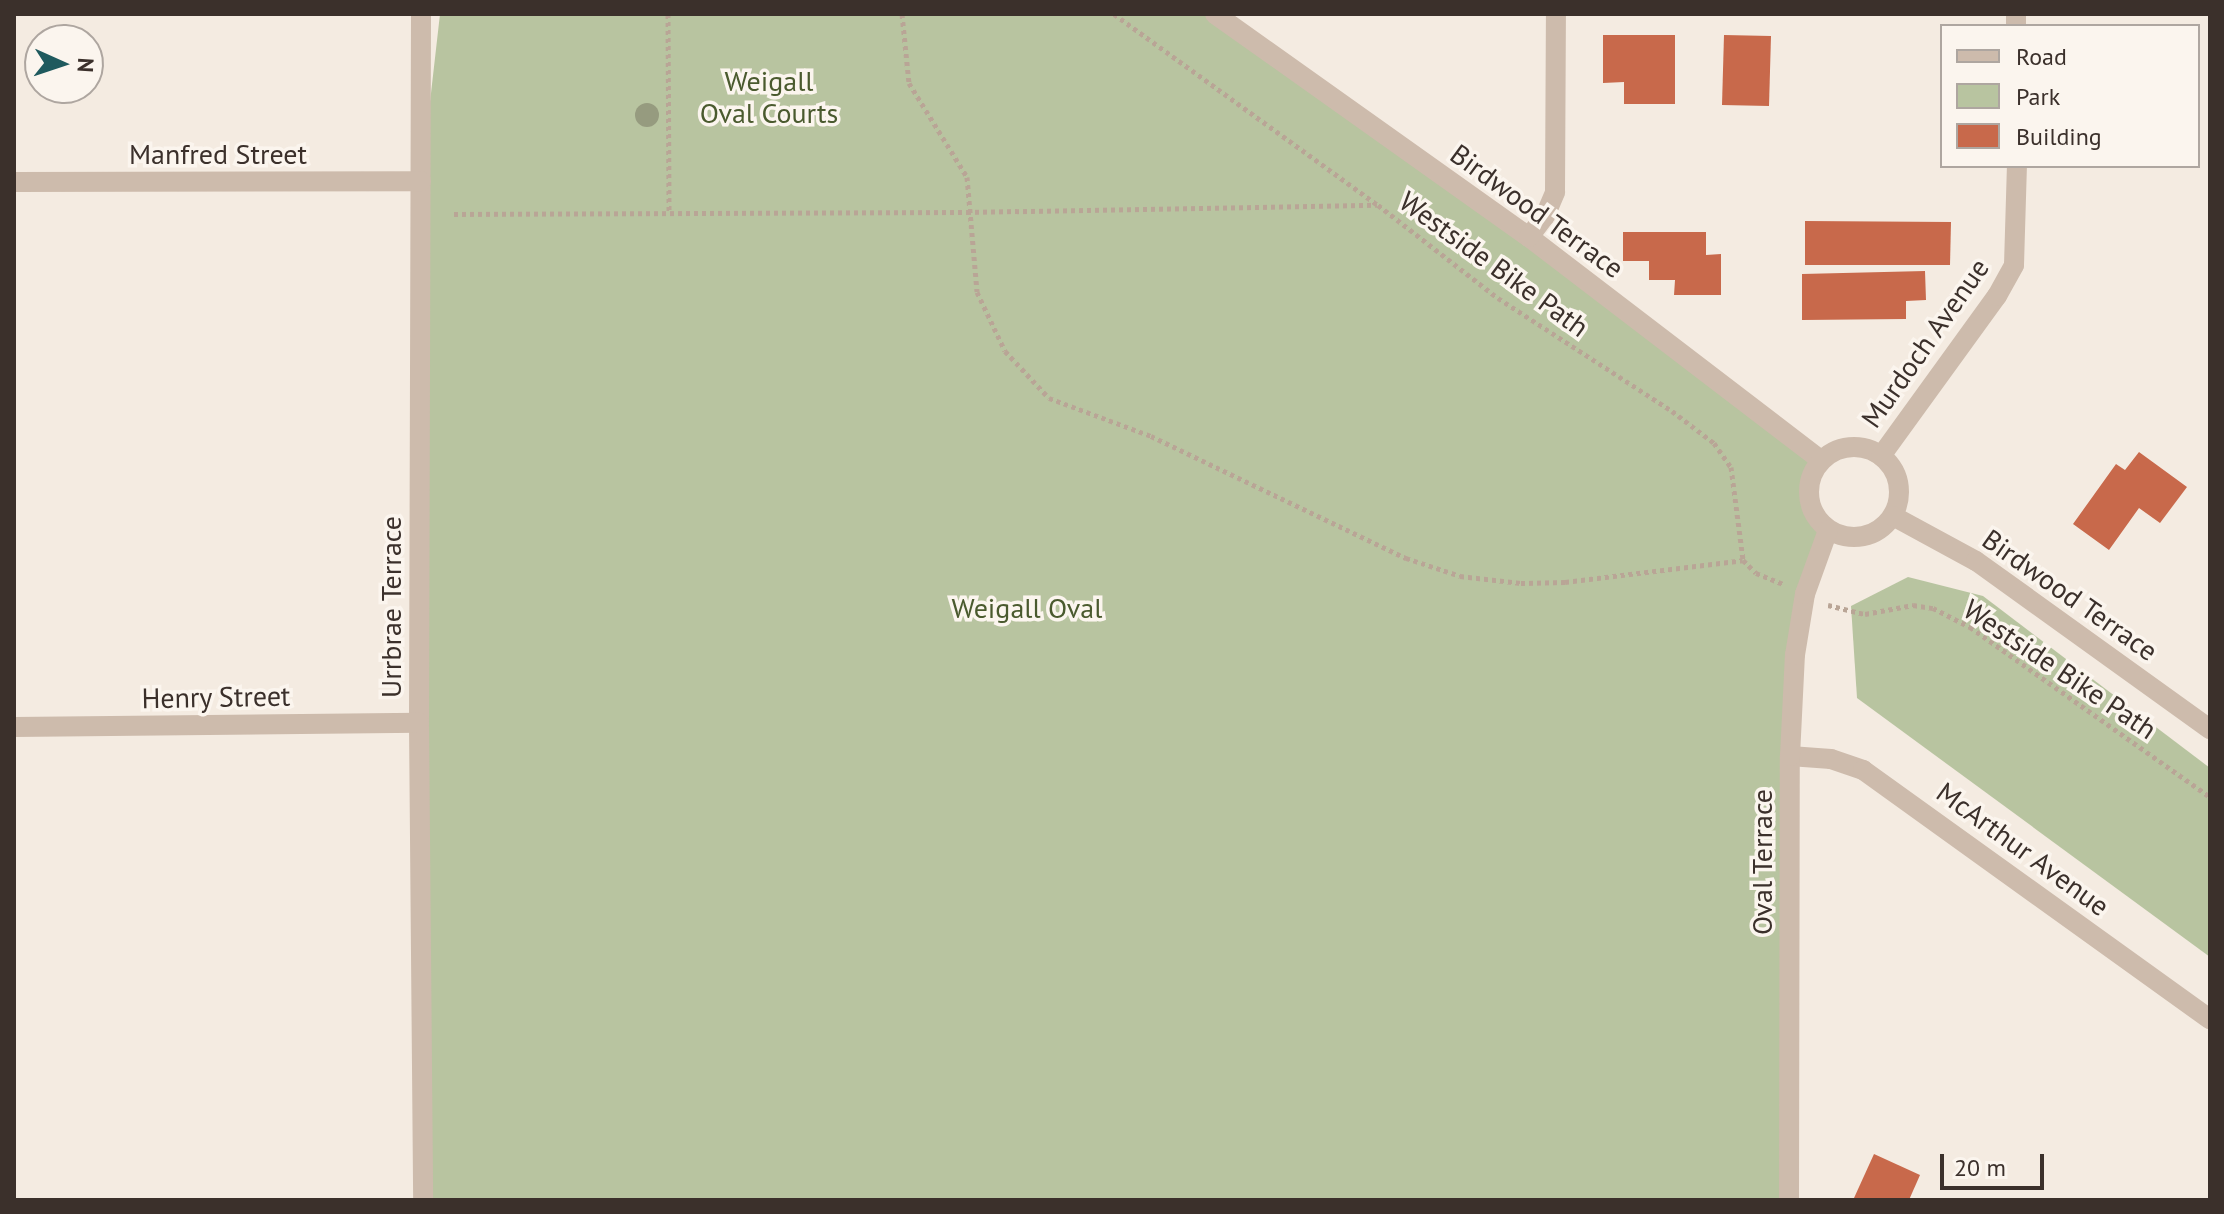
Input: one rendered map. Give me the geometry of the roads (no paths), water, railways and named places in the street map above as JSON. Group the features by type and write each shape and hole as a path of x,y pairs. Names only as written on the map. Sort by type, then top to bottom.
{"street":[{"name":"Urrbrae Terrace","path":"421,14 419,723 423,1200"},
{"name":"Birdwood Terrace","path":"1215,14 1529,237 1821,460"},
{"path":"1529,237 1545,216 1555,192 1556,14"},
{"name":"Murdoch Avenue","path":"1881,456 1997,296 2014,265 2017,168"},
{"name":"Manfred Street","path":"14,182 421,181"},
{"path":"1856,447 1881,456 1898,482 1899,498 1893,516 1869,536 1853,538 1828,530 1815,513 1810,498 1810,483 1821,460 1840,449 1856,447"},
{"name":"Birdwood Terrace","path":"1893,516 1976,561 2210,729"},
{"name":"Oval Terrace","path":"1789,1200 1790,756 1795,655 1805,594 1828,530"},
{"name":"Henry Street","path":"14,727 419,723"},
{"name":"McArthur Avenue","path":"1790,756 1831,759 1863,770 2210,1019"}],"park label":[{"name":"Weigall Oval Courts","path":"769,97"},
{"name":"Weigall Oval","path":"1027,608"}]}
